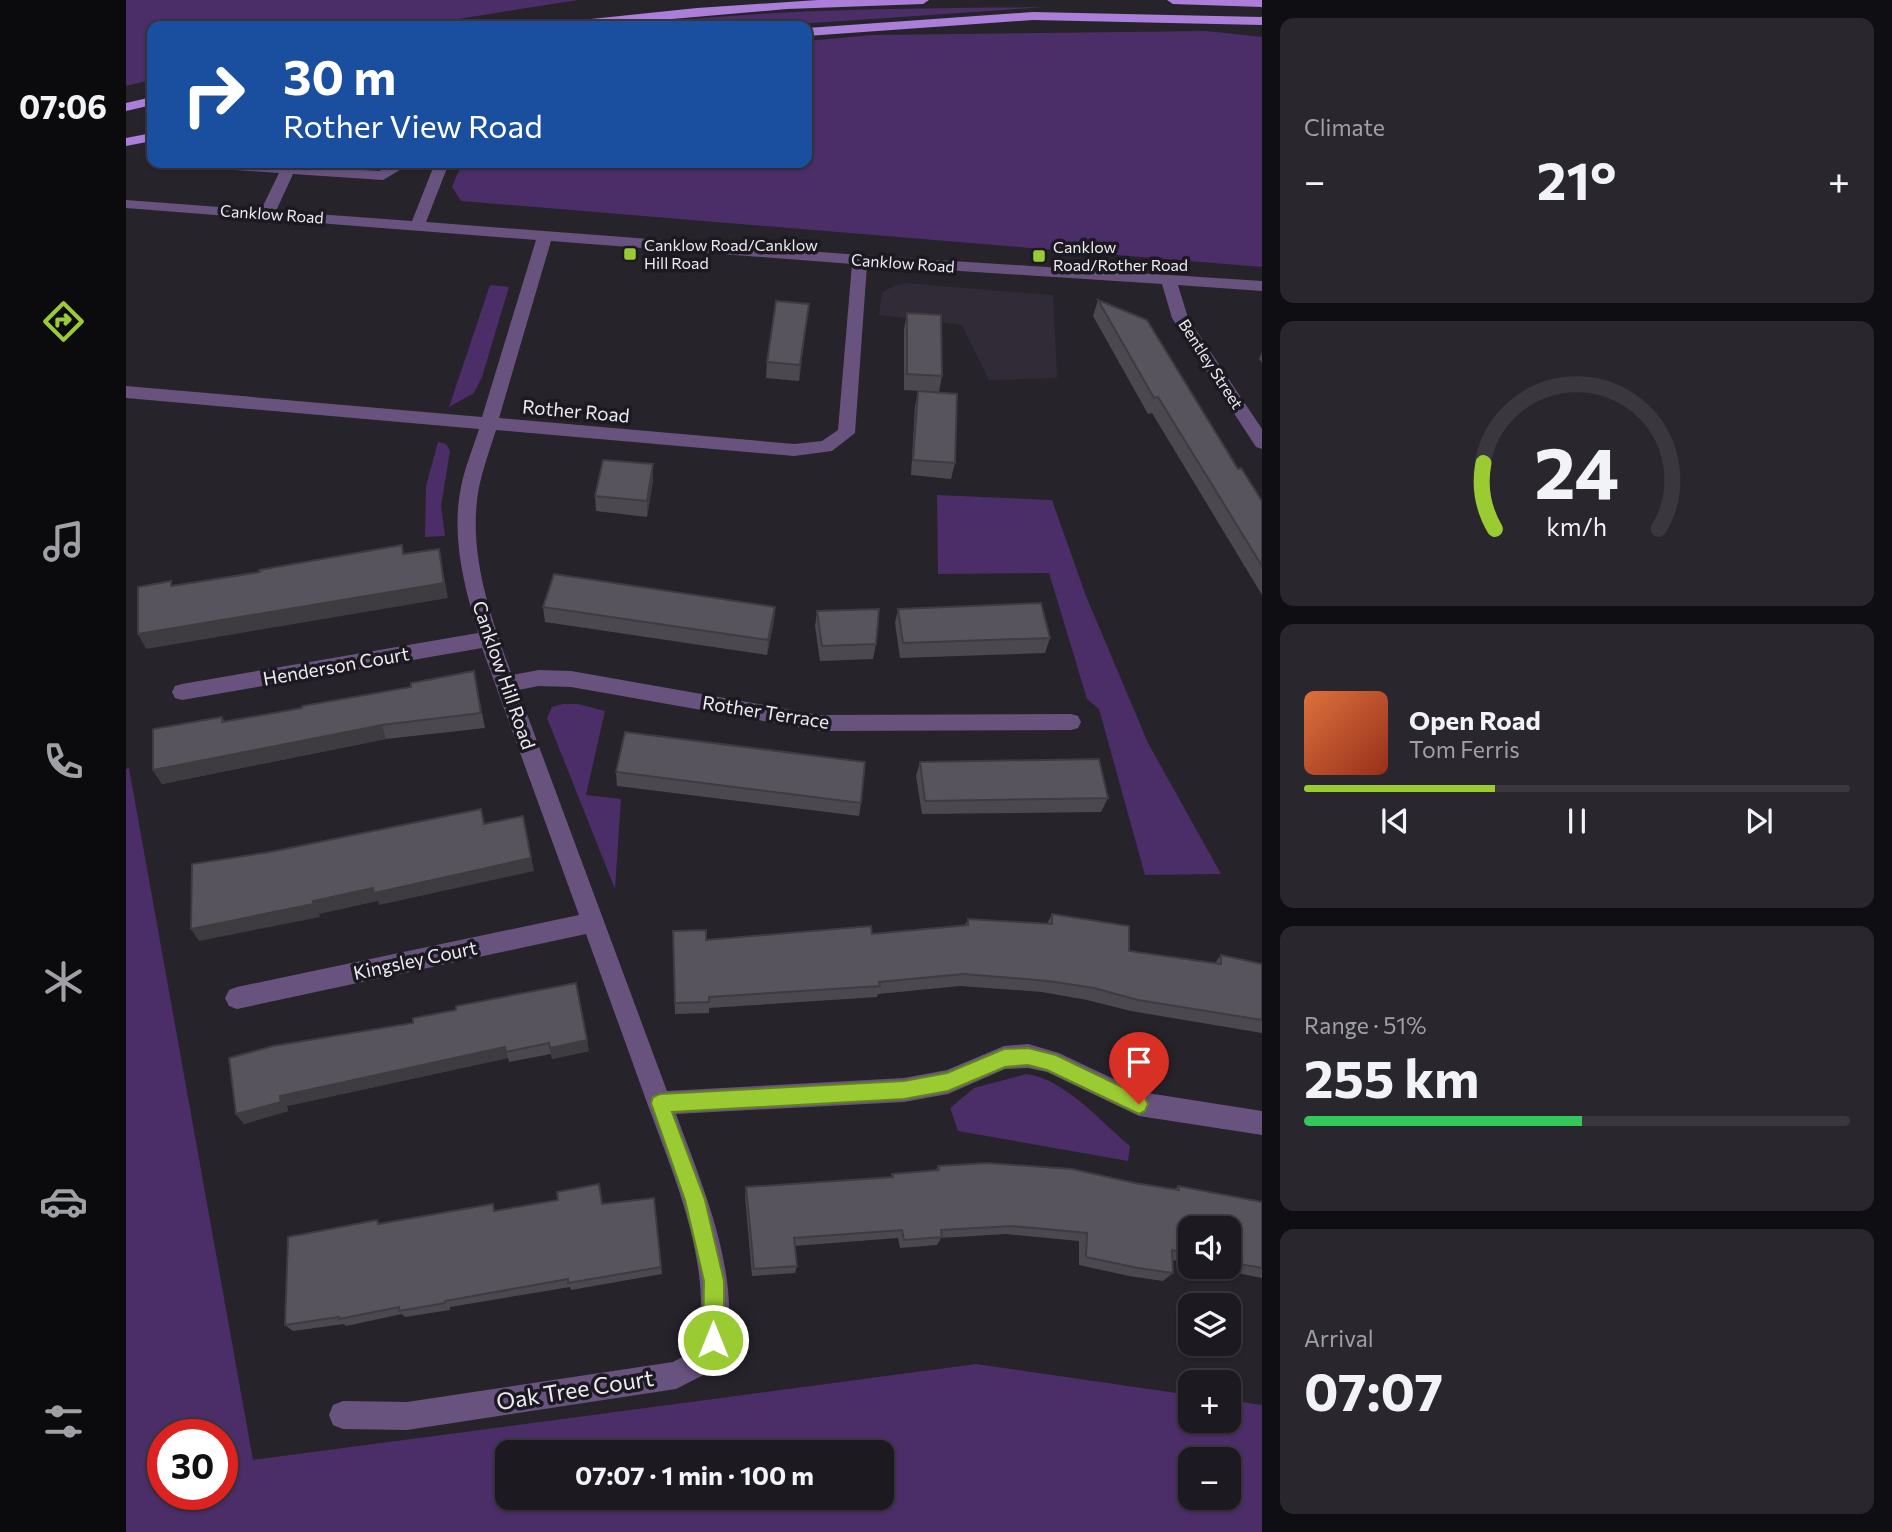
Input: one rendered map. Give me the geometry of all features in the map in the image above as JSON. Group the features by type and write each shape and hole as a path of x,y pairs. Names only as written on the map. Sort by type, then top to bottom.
{"main road":[{"path":"610,21 765,5 923,0"},
{"path":"1173,0 1262,3"},
{"path":"812,32 1033,16 1262,21"},
{"path":"126,107 147,102"},
{"path":"126,142 147,138"}],"street":[{"path":"272,168 383,176 394,168"},
{"path":"418,225 440,168"},
{"path":"267,214 288,169"},
{"name":"Canklow Road","path":"126,204 860,260 1262,286"},
{"name":"Canklow Hill Road","path":"545,235 470,487 467,527 470,571 505,684 660,1103"},
{"name":"Rother Road","path":"126,392 794,450 826,447 846,432 860,260"},
{"name":"Bentley Street","path":"1169,281 1171,297 1180,318 1262,443"},
{"name":"Henderson Court","path":"183,692 489,639"},
{"name":"Rother Terrace","path":"505,684 539,678 571,679 820,723 1072,722"},
{"name":"Kingsley Court","path":"237,998 592,922"},
{"path":"660,1103 904,1090 948,1082 1004,1058 1028,1056 1050,1061 1139,1104 1262,1124"},
{"name":"Oak Tree Court","path":"343,1415 407,1416 676,1375 709,1357 713,1340 714,1281 695,1200 660,1103"}],"shaded area":[{"path":"126,0 578,0 446,21 147,21 147,81 126,86"},
{"path":"1046,7 812,23 812,21 672,21 785,13"},
{"path":"1206,31 1262,37 1262,267 461,201 452,187 460,168 812,168 812,41 872,35"},
{"path":"906,283 1053,295 1057,378 989,380 962,325 879,315 882,293 893,286"},
{"path":"490,285 509,287 482,377 474,393 449,407"},
{"path":"438,442 446,444 450,451 441,506 445,536 425,537 426,486"},
{"path":"937,495 1052,500 1086,596 1148,743 1221,874 1145,875 1099,709 1087,699 1049,573 938,574"},
{"path":"578,704 605,711 586,795 621,799 615,889 547,718 552,707"},
{"path":"129,768 253,1460 976,1364 1178,1393 1178,1433 1241,1433 1241,1402 1262,1405 1262,1532 126,1532 126,769"},
{"path":"1026,1074 1054,1084 1081,1102 1130,1146 1128,1161 958,1131 950,1108 974,1088"}],"building":[{"path":"1098,300 1147,320 1238,469 1241,468 1262,501 1262,566 1158,397 1154,398"},
{"path":"776,301 809,304 800,365 767,362"},
{"path":"907,313 941,315 942,376 907,374"},
{"path":"918,391 957,394 955,463 913,460"},
{"path":"603,460 653,464 647,501 595,496"},
{"path":"402,545 403,554 439,549 444,583 138,634 138,587 171,581 171,586 260,572 259,570"},
{"path":"554,574 775,607 768,640 543,607"},
{"path":"1041,603 1050,638 903,643 898,609"},
{"path":"879,609 876,644 822,646 817,611"},
{"path":"474,671 481,713 382,725 153,770 153,729 222,717 222,722 302,708 411,687 411,683"},
{"path":"625,732 865,762 861,803 616,772"},
{"path":"1099,759 1108,798 925,801 920,762"},
{"path":"481,809 484,824 523,816 531,858 374,893 373,888 313,901 313,904 191,929 192,864 270,852"},
{"path":"1052,914 1129,926 1129,951 1221,964 1221,955 1262,964 1262,1020 1138,1000 1094,988 964,974 879,982 880,986 709,997 709,1002 675,1003 673,931 706,930 706,940 871,926 872,934 968,925 968,919 1052,924"},
{"path":"576,983 587,1040 550,1048 549,1043 506,1052 505,1047 280,1096 281,1102 236,1114 229,1058 273,1046 413,1023 413,1018 456,1010 456,1006"},
{"path":"987,1163 1072,1169 1135,1183 1179,1190 1178,1186 1262,1202 1262,1268 1241,1264 1241,1216 1178,1216 1178,1251 1172,1250 1173,1273 1086,1257 1087,1233 1012,1226 941,1230 942,1237 904,1240 902,1230 794,1238 797,1266 754,1269 746,1187 893,1177 892,1174 939,1170 938,1166"},
{"path":"599,1184 602,1204 654,1198 661,1267 568,1283 568,1279 399,1311 399,1307 339,1319 285,1325 288,1237 377,1220 378,1224 493,1204 494,1211 558,1200 557,1192"}],"place":[{"name":"Canklow Road/Canklow Hill Road","path":"630,254"},
{"name":"Canklow Road/Rother Road","path":"1039,256"}],"route":[{"path":"713,1340 714,1281 695,1200 660,1103 904,1090 948,1082 1004,1058 1028,1056 1050,1061 1139,1104"}]}
